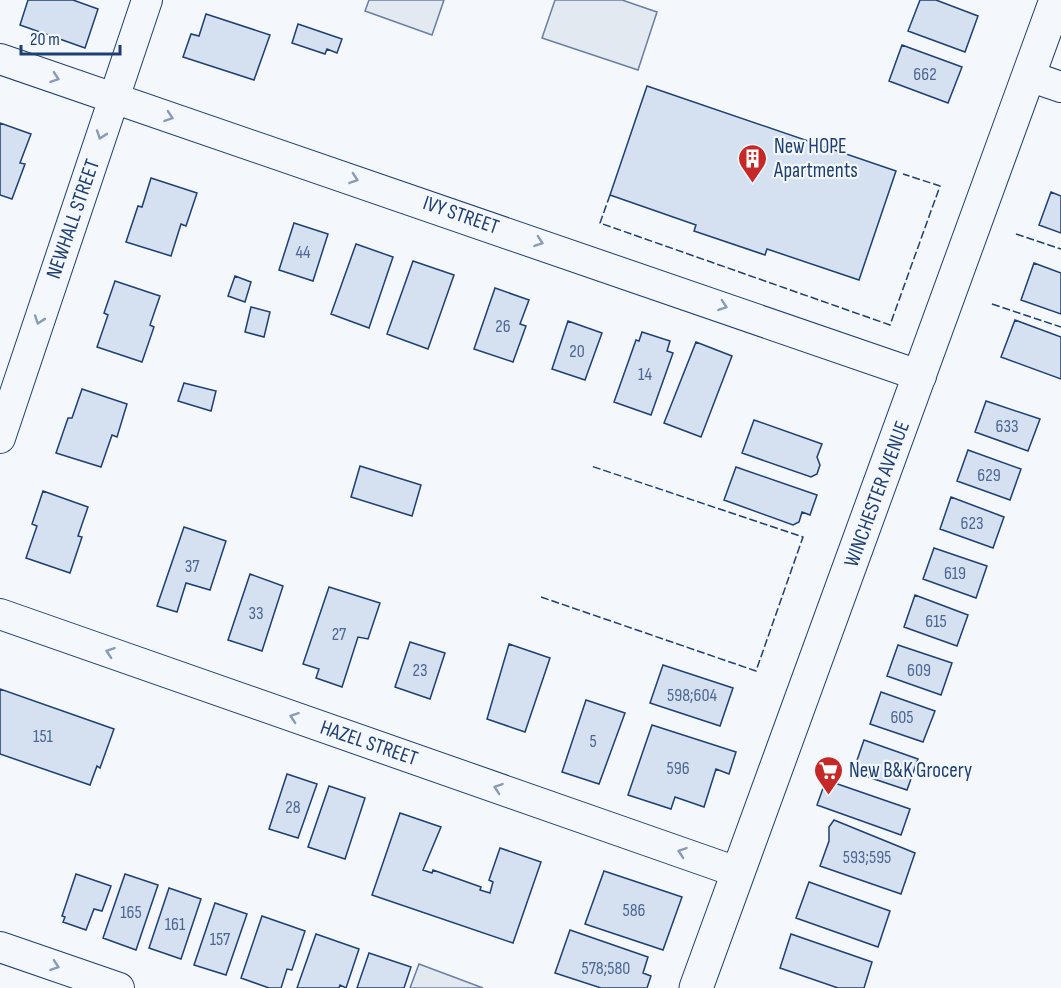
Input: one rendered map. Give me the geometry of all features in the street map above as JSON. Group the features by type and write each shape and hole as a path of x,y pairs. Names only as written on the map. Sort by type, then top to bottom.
{"street":[{"name":"NEWHALL STREET","path":"0,438 147,0"},
{"name":"WINCHESTER AVENUE","path":"696,988 921,376 1056,0"},
{"name":"IVY STREET","path":"0,59 371,184 921,376"},
{"path":"1029,76 1061,87"},
{"name":"HAZEL STREET","path":"0,614 737,872"},
{"path":"0,947 119,988"}],"shaded area":[{"path":"369,0 444,0 432,35 365,11"},
{"path":"555,0 622,0 657,12 638,70 542,38"},
{"path":"419,964 483,988 410,988"}],"building":[{"path":"28,0 73,0 98,9 85,48 20,25"},
{"path":"920,0 936,0 978,16 965,52 908,31"},
{"path":"206,14 270,35 254,80 183,57 191,34 199,36"},
{"path":"298,24 342,39 337,53 327,49 325,54 292,43"},
{"path":"902,45 962,67 948,103 889,81"},
{"name":"New HOPE Apartments","path":"647,86 896,171 859,280 767,249 765,255 694,231 696,225 610,195"},
{"path":"0,123 31,134 20,163 25,164 12,199 0,195"},
{"path":"151,178 197,193 186,226 181,224 171,256 126,242 138,206 142,207"},
{"path":"1051,192 1061,196 1061,233 1039,225"},
{"path":"294,223 328,234 313,281 279,270"},
{"path":"356,244 393,257 369,328 331,314"},
{"path":"413,261 454,275 428,349 387,334"},
{"path":"1034,263 1061,273 1061,314 1021,300"},
{"path":"235,276 251,282 245,302 228,296"},
{"path":"115,281 160,296 150,325 154,327 142,362 97,347 108,315 104,313"},
{"path":"495,288 529,300 520,324 526,326 513,362 474,349"},
{"path":"251,307 270,312 264,337 245,332"},
{"path":"1015,320 1061,337 1061,379 1001,357"},
{"path":"568,321 602,333 585,380 552,369"},
{"path":"642,332 670,341 667,351 673,353 651,415 614,402 636,340 639,341"},
{"path":"696,342 732,356 701,437 664,423"},
{"path":"184,383 216,391 211,411 178,401"},
{"path":"82,389 127,404 117,437 112,435 101,467 56,453 68,418 72,418"},
{"path":"986,401 1040,419 1028,451 975,432"},
{"path":"754,420 822,444 817,457 820,465 817,474 811,477 742,453"},
{"path":"968,450 1021,469 1010,500 957,481"},
{"path":"360,466 421,485 412,516 351,497"},
{"path":"736,467 817,495 810,515 802,512 799,522 793,525 724,500"},
{"path":"43,491 88,507 78,536 82,537 70,573 26,558 37,526 32,524"},
{"path":"951,497 1004,517 993,548 940,529"},
{"path":"184,527 226,541 210,590 186,583 177,612 157,606"},
{"path":"934,548 987,566 976,598 923,579"},
{"path":"250,574 283,586 262,651 228,640"},
{"path":"329,587 380,603 368,639 358,637 342,687 316,678 319,669 303,664"},
{"path":"915,595 968,615 957,646 904,627"},
{"path":"410,642 445,653 430,699 395,687"},
{"path":"509,644 550,658 525,732 487,719"},
{"path":"898,645 952,663 941,695 887,676"},
{"path":"663,665 733,688 720,726 650,703"},
{"path":"0,689 114,729 100,768 97,766 90,785 0,754"},
{"path":"881,692 935,711 923,742 870,724"},
{"path":"586,700 625,713 599,784 562,772"},
{"path":"652,725 736,752 729,774 716,769 704,807 675,797 671,809 628,795"},
{"path":"864,740 918,759 907,790 853,772"},
{"path":"287,774 317,784 298,838 269,829"},
{"path":"826,780 910,809 901,835 817,805"},
{"path":"329,786 365,798 345,859 308,847"},
{"path":"400,813 441,827 423,870 432,873 433,870 481,887 480,890 490,893 493,882 489,880 500,848 541,862 513,943 372,895"},
{"path":"834,820 915,853 901,894 820,866 829,841 829,827"},
{"path":"604,871 682,897 663,950 585,924"},
{"path":"76,874 111,886 102,911 94,909 86,930 63,922 65,917 62,916"},
{"path":"125,874 158,885 136,950 103,938"},
{"path":"809,882 890,911 878,947 796,918"},
{"path":"169,888 201,899 181,959 149,948"},
{"path":"215,903 247,914 226,975 194,965"},
{"path":"262,916 305,931 292,970 287,969 281,988 269,988 241,978"},
{"path":"570,930 648,957 643,973 651,976 647,988 601,988 555,973"},
{"path":"316,934 359,949 346,988 340,985 339,988 297,988"},
{"path":"791,934 872,962 864,988 838,988 780,968"},
{"path":"369,953 411,967 404,988 357,988"}],"fence":[{"path":"610,195 600,223 890,325 940,186 903,174"},
{"path":"1016,234 1061,249"},
{"path":"992,304 1061,327"},
{"path":"541,597 756,671 803,537 591,466"}],"place":[{"name":"New HOPE Apartments","path":"753,184"},
{"name":"New B&K Grocery","path":"828,796"}]}
